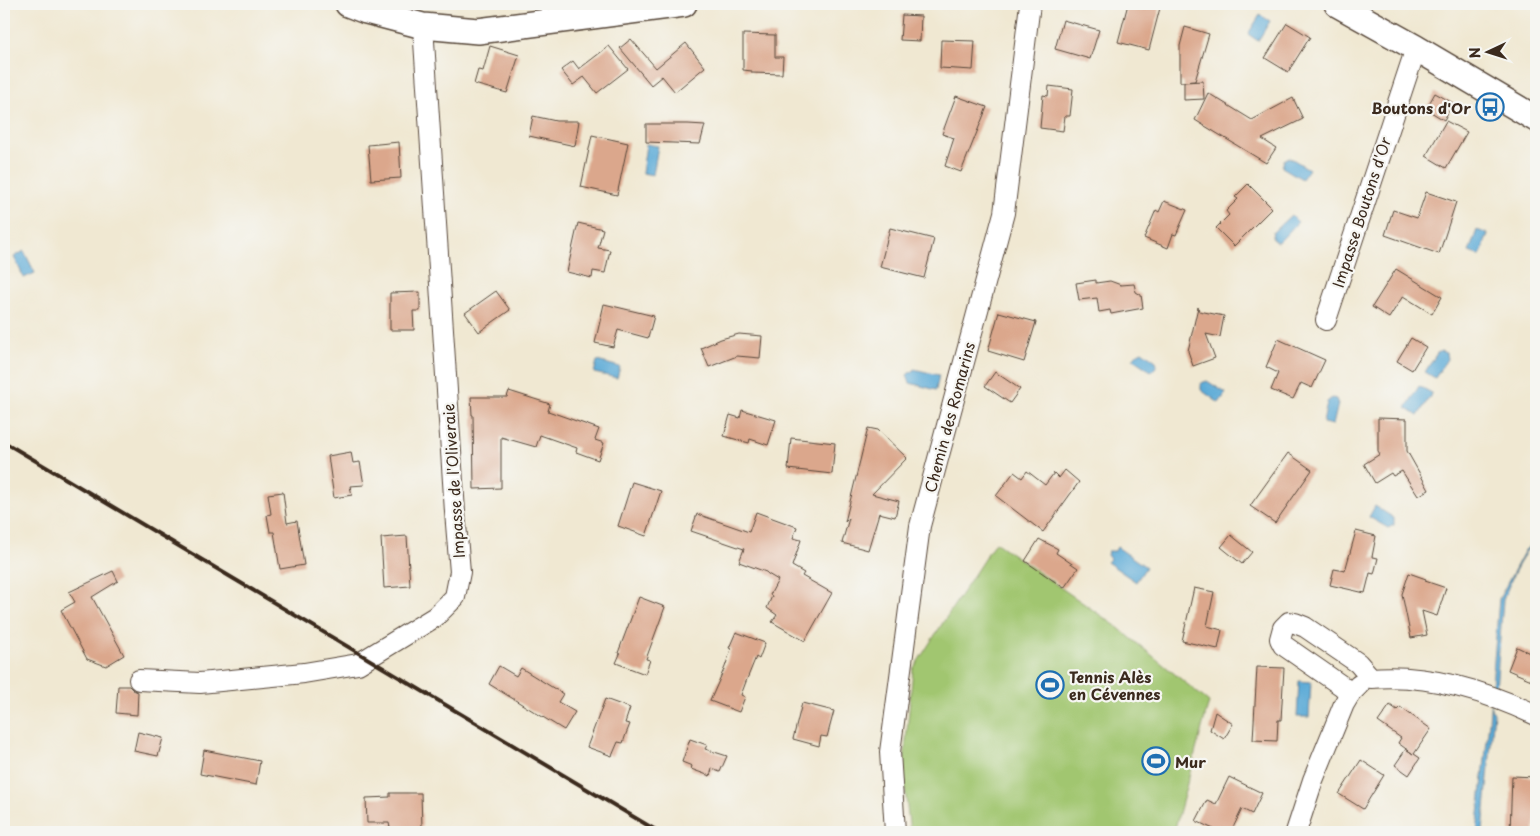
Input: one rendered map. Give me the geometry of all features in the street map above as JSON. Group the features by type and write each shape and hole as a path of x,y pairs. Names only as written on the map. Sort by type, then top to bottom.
{"street":[{"path":"348,4 366,11 423,26 478,31 684,4"},
{"name":"Chemin des Romarins","path":"895,832 890,752 920,526 1004,213 1030,4"},
{"path":"1338,4 1536,119"},
{"name":"Impasse de l'Oliveraie","path":"139,680 200,683 304,673 358,664 435,617 455,597 460,572 454,512 423,26"},
{"name":"Impasse Boutons d'Or","path":"1326,320 1416,48"},
{"path":"1350,694 1342,686 1283,645 1280,639 1283,628 1289,622 1304,628 1358,663 1371,678"},
{"path":"1296,832 1313,780 1350,694 1358,686 1371,678 1412,678 1451,684 1492,696 1536,715"}],"green space":[{"name":"Tennis Alès en Cévennes","path":"995,542 1116,626 1209,702 1174,832 910,832 903,772 913,669"}],"water":[{"path":"1260,15 1270,21 1258,41 1248,34"},
{"path":"646,144 658,146 653,175 642,173"},
{"path":"1289,157 1309,169 1302,179 1282,167 1284,160"},
{"path":"1291,215 1298,222 1281,240 1277,242 1273,240 1273,232"},
{"path":"1477,230 1488,234 1480,256 1469,252"},
{"path":"24,251 35,273 24,278 14,257"},
{"path":"1142,351 1156,361 1157,365 1152,372 1133,359"},
{"path":"1441,351 1446,353 1447,359 1435,378 1425,372 1437,353"},
{"path":"597,361 620,367 617,378 594,373"},
{"path":"914,369 939,375 936,390 910,383 907,375 913,372"},
{"path":"1207,381 1226,393 1219,403 1201,390 1201,383"},
{"path":"1419,386 1432,393 1418,416 1406,408"},
{"path":"1332,398 1336,399 1338,404 1333,425 1323,423 1327,402"},
{"path":"1375,506 1394,518 1394,525 1388,528 1369,517"},
{"path":"1536,541 1526,551 1514,573 1503,600 1496,689 1493,688 1491,710 1494,712 1483,831 1477,832 1489,722 1499,599 1525,550"},
{"path":"1117,547 1146,567 1136,582 1107,562 1110,559 1107,555 1108,551 1115,551"},
{"path":"1299,681 1311,682 1309,717 1297,717"}],"building":[{"path":"1128,4 1161,4 1149,50 1118,42"},
{"path":"902,15 921,16 920,41 900,40"},
{"path":"1063,20 1099,30 1090,59 1055,49"},
{"path":"1287,23 1310,37 1288,72 1265,58"},
{"path":"1185,27 1209,34 1195,81 1180,82 1180,46"},
{"path":"743,34 775,35 775,57 783,57 782,74 752,73 752,71 743,70"},
{"path":"631,39 656,68 686,43 705,67 675,92 662,76 651,85 620,48"},
{"path":"941,40 975,41 973,70 940,68"},
{"path":"490,46 519,55 507,93 474,84 478,70 483,71"},
{"path":"609,46 628,69 597,93 584,77 573,85 561,70 573,61 579,69"},
{"path":"1203,81 1204,99 1184,100 1184,82"},
{"path":"1049,86 1073,89 1070,116 1065,116 1063,131 1040,128 1043,95 1048,96"},
{"path":"1208,93 1252,120 1293,98 1303,119 1262,139 1276,148 1266,163 1195,120"},
{"path":"1435,93 1453,103 1444,120 1426,109"},
{"path":"956,96 987,107 961,172 945,166 954,138 942,134"},
{"path":"533,116 556,121 579,121 575,146 529,136"},
{"path":"1446,121 1467,132 1446,168 1426,156"},
{"path":"646,124 705,125 700,144 646,142"},
{"path":"592,135 628,143 617,195 581,187"},
{"path":"399,142 401,178 371,180 368,145"},
{"path":"1248,184 1272,208 1234,246 1216,228 1229,215 1226,211 1238,199 1235,197"},
{"path":"1426,192 1456,202 1439,254 1385,235 1393,210 1417,218"},
{"path":"1164,201 1187,210 1176,235 1173,234 1168,248 1144,238 1156,210 1159,212"},
{"path":"578,223 603,229 598,248 610,250 605,273 593,271 592,278 567,272"},
{"path":"890,228 934,239 924,278 880,267"},
{"path":"1396,269 1442,297 1432,314 1403,296 1389,318 1372,307"},
{"path":"1096,280 1096,283 1110,281 1121,285 1134,284 1136,292 1141,295 1143,308 1111,314 1110,310 1099,312 1097,298 1079,300 1076,283"},
{"path":"496,291 510,310 479,332 465,313"},
{"path":"420,292 420,311 413,311 414,330 390,330 390,293"},
{"path":"604,304 654,316 648,338 618,330 613,347 595,343"},
{"path":"1198,307 1199,311 1224,316 1220,337 1206,334 1215,358 1193,366 1188,351"},
{"path":"999,312 1036,322 1024,362 988,351"},
{"path":"739,334 762,336 760,358 737,356 709,367 701,348 721,339"},
{"path":"1411,338 1426,347 1412,370 1397,361"},
{"path":"1278,339 1325,360 1312,388 1301,383 1293,399 1271,390 1278,373 1266,367"},
{"path":"995,372 1020,389 1010,403 985,386"},
{"path":"509,391 550,404 548,411 599,429 595,440 604,443 598,460 576,452 577,448 540,435 536,447 501,437 501,488 474,489 471,397 507,397"},
{"path":"742,410 776,420 768,445 750,439 749,443 724,436 730,415 740,418"},
{"path":"1378,418 1407,419 1407,451 1429,490 1418,496 1402,471 1393,476 1391,473 1375,483 1364,464 1380,454 1378,451"},
{"path":"868,428 878,430 907,458 872,494 899,501 895,517 879,513 868,550 842,543 849,518 845,522"},
{"path":"791,438 835,443 832,474 788,469"},
{"path":"351,452 353,463 360,462 364,485 350,486 352,495 334,498 328,456"},
{"path":"1288,453 1312,470 1275,523 1250,506"},
{"path":"1065,470 1079,482 1043,532 996,496 1014,472 1022,478 1027,471 1045,485 1054,473 1059,478"},
{"path":"632,482 661,491 646,536 618,526"},
{"path":"283,492 287,523 297,521 304,565 280,569 274,532 270,532 267,515 271,514 268,494"},
{"path":"756,512 797,527 793,538 801,540 792,566 804,573 802,576 832,593 805,641 772,622 777,615 767,608 772,596 770,595 778,580 766,572 739,562 744,549 691,531 697,514 749,532"},
{"path":"1356,531 1376,536 1372,557 1378,558 1374,574 1370,573 1365,593 1330,585 1334,569 1345,571"},
{"path":"1231,535 1252,552 1242,564 1221,547"},
{"path":"407,536 410,586 384,588 381,538"},
{"path":"1039,539 1058,549 1056,553 1078,568 1064,588 1025,561"},
{"path":"113,571 118,581 92,597 124,655 106,666 87,659 61,610 75,602 69,592"},
{"path":"1409,573 1446,588 1437,616 1422,611 1427,635 1411,638 1402,594"},
{"path":"1194,588 1214,592 1207,626 1222,630 1218,649 1182,641"},
{"path":"639,597 665,607 646,659 650,660 645,674 616,663"},
{"path":"736,632 765,643 759,659 756,657 747,679 741,695 745,697 739,712 710,701 725,667 731,649 729,648"},
{"path":"1517,647 1536,656 1536,682 1508,670"},
{"path":"499,666 516,676 521,668 563,694 558,702 575,712 564,730 489,684"},
{"path":"1257,667 1284,668 1281,720 1278,720 1277,741 1253,740"},
{"path":"118,686 129,686 138,692 137,715 116,713"},
{"path":"605,699 630,708 625,723 630,724 623,743 618,742 612,756 587,747"},
{"path":"802,703 834,711 827,737 821,736 819,746 793,739"},
{"path":"1390,705 1397,710 1400,707 1431,729 1414,754 1420,758 1409,775 1395,765 1406,749 1413,754 1398,743 1401,738 1378,722"},
{"path":"1215,712 1233,724 1224,739 1210,730"},
{"path":"138,732 163,738 158,756 134,751"},
{"path":"690,739 707,745 705,749 727,756 720,772 712,769 710,776 691,769 692,766 682,762"},
{"path":"204,750 260,761 256,785 200,774"},
{"path":"1361,760 1384,775 1363,809 1339,794"},
{"path":"1512,776 1536,777 1534,832 1510,832"},
{"path":"1229,777 1262,793 1252,814 1242,809 1231,832 1220,832 1196,821 1207,800 1216,804"},
{"path":"390,793 421,793 422,828 409,828 409,832 391,832 389,823 367,823 366,798 390,797"}],"railway":[{"path":"4,442 659,832"}],"place":[{"name":"Boutons d'Or","path":"1490,107"},
{"name":"Tennis Alès en Cévennes","path":"1050,685"},
{"name":"Mur","path":"1156,761"}]}
